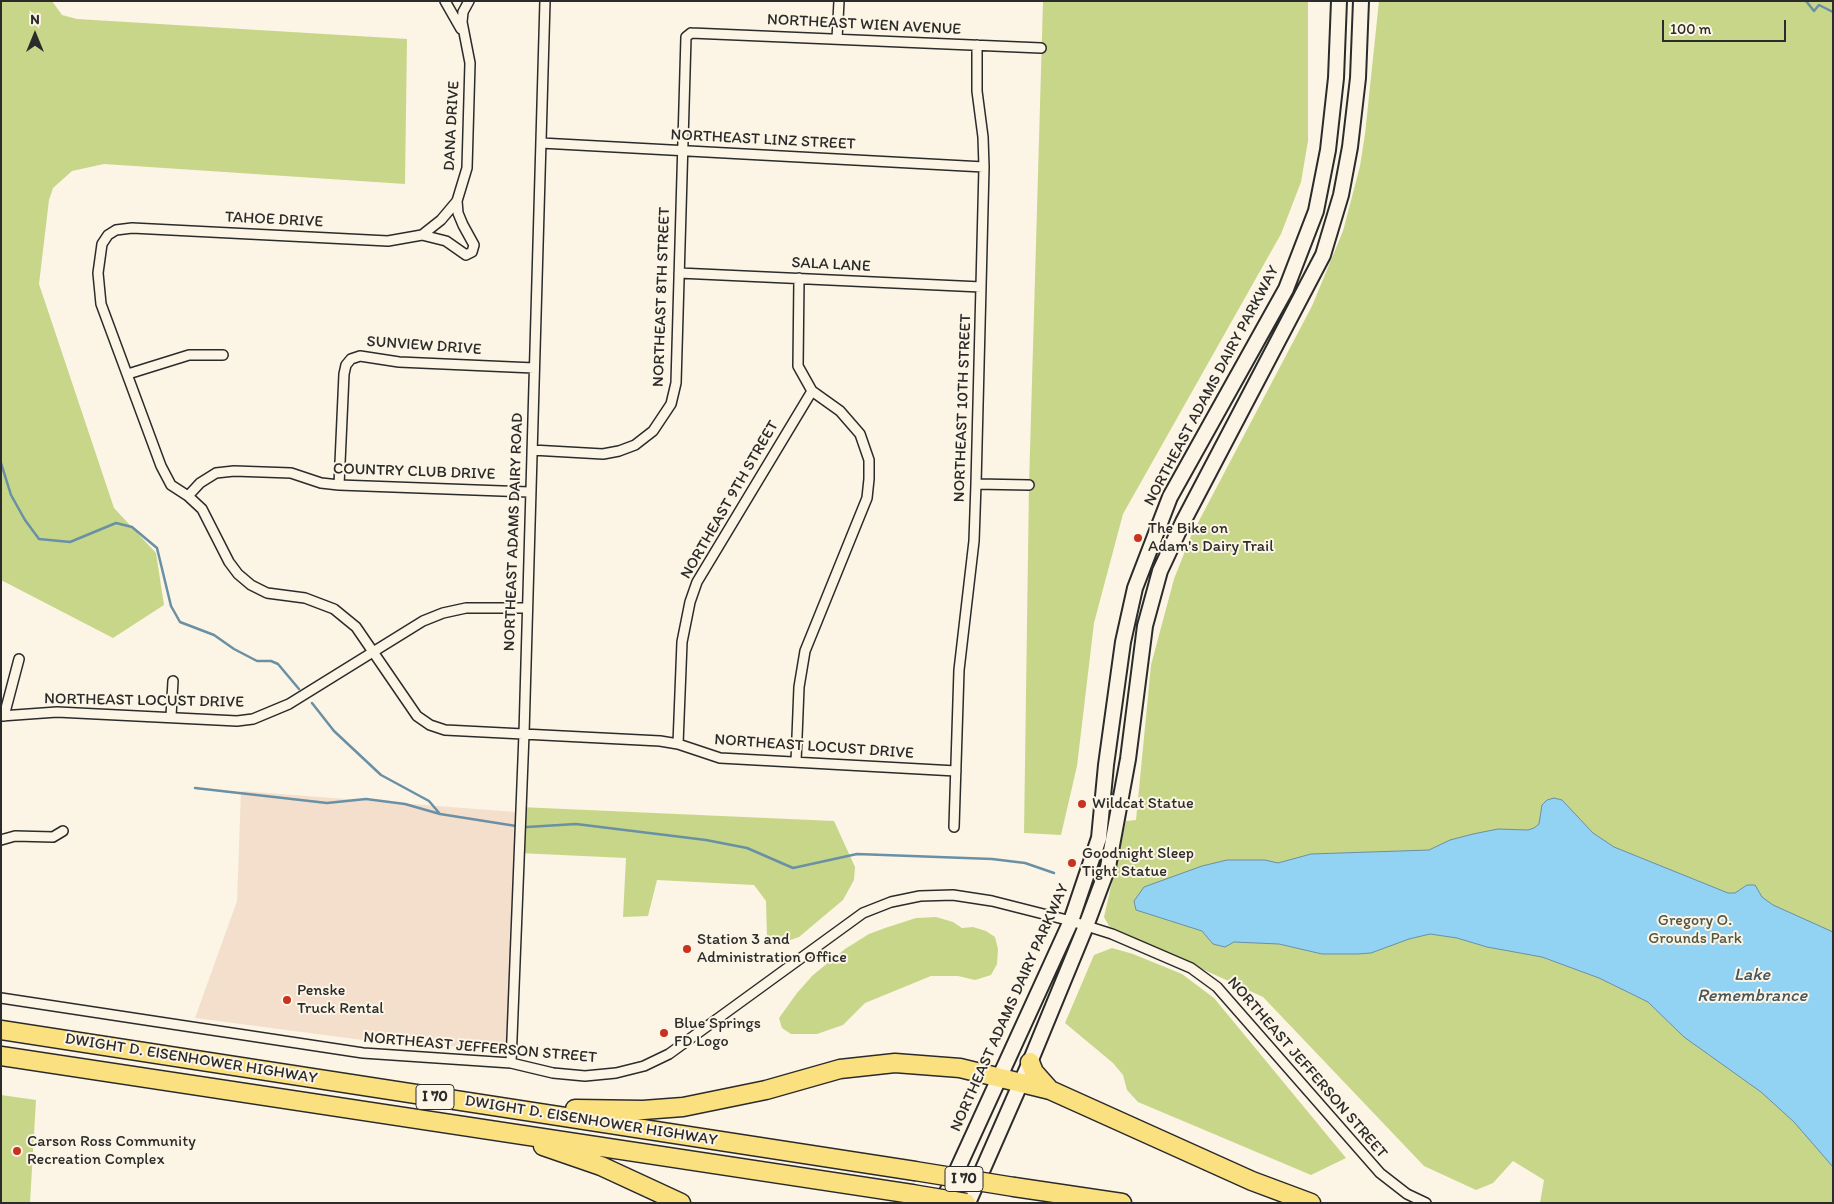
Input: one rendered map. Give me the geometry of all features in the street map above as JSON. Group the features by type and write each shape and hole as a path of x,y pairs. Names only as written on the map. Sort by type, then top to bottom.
{"highway":[{"name":"DWIGHT D. EISENHOWER HIGHWAY","path":"1,1030 1122,1203"},
{"name":"DWIGHT D. EISENHOWER HIGHWAY","path":"1,1056 967,1203"},
{"path":"1030,1062 1034,1072 1050,1090"},
{"path":"488,1105 643,1110 684,1107 766,1090 840,1070 895,1063 960,1068 1050,1090 1252,1181 1310,1203"},
{"path":"505,1132 601,1166 680,1203"}],"main road":[{"name":"NORTHEAST ADAMS DAIRY PARKWAY","path":"942,1203 1071,921 1099,838 1106,765 1123,642 1135,588 1170,497 1286,289 1316,211 1328,150 1336,78 1338,1"},
{"path":"967,1203 1030,1062 1108,867 1128,759 1146,626 1160,571 1183,522 1323,255 1341,195 1350,147 1358,78 1361,1"}],"street":[{"name":"DANA DRIVE","path":"445,1 455,15 464,36"},
{"name":"DANA DRIVE","path":"457,201 464,184 468,154 470,63 464,36 463,12 469,1"},
{"name":"NORTHEAST ADAMS DAIRY ROAD","path":"511,1063 524,734 529,492 532,450 545,1"},
{"path":"837,39 839,1"},
{"name":"NORTHEAST WIEN AVENUE","path":"690,30 1041,48"},
{"name":"NORTHEAST 8TH STREET","path":"532,450 603,454 635,445 653,431 666,414 674,394 686,38 690,30"},
{"name":"NORTHEAST 10TH STREET","path":"954,828 959,670 972,561 976,484 984,167 983,137 977,91 977,45"},
{"name":"NORTHEAST LINZ STREET","path":"541,143 984,167"},
{"name":"TAHOE DRIVE","path":"422,235 441,220 457,201"},
{"name":"TAHOE DRIVE","path":"123,228 388,241 422,235 446,241 466,255 472,252 473,242 458,212 457,201"},
{"name":"NORTHEAST LOCUST DRIVE","path":"123,228 108,235 102,244 98,273 101,304 160,466 171,485 188,496 205,515 238,574 267,593 305,598 334,609 356,627 418,716 430,725 445,730 678,744 720,758 956,771"},
{"name":"SALA LANE","path":"679,273 981,287"},
{"path":"796,762 799,687 805,651 867,498 869,479 868,460 860,434 840,411 812,391 798,366 799,278"},
{"path":"128,374 189,355 222,354"},
{"name":"SUNVIEW DRIVE","path":"339,485 344,374 346,365 351,359 360,356 399,362 534,368"},
{"name":"NORTHEAST 9TH STREET","path":"678,744 682,642 690,602 697,582 812,391"},
{"name":"COUNTRY CLUB DRIVE","path":"188,496 200,483 216,473 234,471 291,473 321,483 339,485 529,492"},
{"path":"976,484 1029,485"},
{"name":"NORTHEAST LOCUST DRIVE","path":"3,716 57,712 171,716 237,721 265,715 292,703 423,621 443,613 466,608 527,608"},
{"path":"3,716 19,659"},
{"path":"171,716 173,680"},
{"path":"1,840 15,836 53,837 63,831"},
{"name":"NORTHEAST JEFFERSON STREET","path":"1,998 363,1053 511,1063 553,1073 585,1076 616,1073 644,1066 670,1054 863,913 891,902 920,896 953,895 992,901 1071,921 1112,934 1191,968 1217,987 1380,1173 1407,1194 1426,1203"}],"shaded area":[{"path":"241,791 516,812 506,1049 385,1043 195,1018 237,901"}],"green space":[{"path":"1,1 52,1 62,15 77,19 407,39 405,184 104,164 72,171 53,188 49,200 39,284 114,508 156,553 164,605 113,638 1,580"},
{"path":"1043,1 1308,1 1308,141 1301,182 1281,234 1123,514 1094,623 1077,766 1061,835 1024,833 1029,485"},
{"name":"Gregory O. Grounds Park","path":"1379,1 1833,1 1833,1203 1540,1203 1544,1180 1513,1161 1493,1183 1476,1190 1424,1166 1263,997 1109,926 1104,917 1126,821 1136,820 1151,665 1174,579 1191,536 1312,306 1343,231 1360,166"},
{"path":"520,807 834,821 855,867 854,880 843,900 799,937 773,946 767,938 766,901 754,885 657,880 648,916 623,917 626,858 518,853"},
{"path":"936,917 953,922 962,928 973,927 986,931 995,937 998,949 997,964 991,975 975,980 958,976 931,976 865,1003 843,1025 817,1034 791,1034 782,1028 779,1018 797,993 813,975 845,949 869,934 885,928 916,918"},
{"path":"1112,948 1133,954 1182,974 1214,998 1346,1158 1311,1175 1138,1102 1127,1090 1123,1075 1113,1063 1065,1023 1094,955"},
{"name":"Carson Ross Community Recreation Complex","path":"1,1095 36,1100 30,1203 1,1203"}],"water":[{"name":"Lake Remembrance","path":"1554,798 1562,800 1593,833 1614,847 1728,893 1735,893 1747,885 1755,885 1762,897 1773,905 1833,932 1833,1167 1794,1122 1761,1092 1684,1037 1648,1002 1599,978 1542,957 1487,947 1457,938 1430,934 1409,939 1371,953 1357,954 1322,954 1279,944 1234,942 1225,947 1213,944 1202,931 1136,910 1134,901 1144,887 1202,866 1227,860 1265,860 1278,863 1311,854 1429,850 1450,840 1473,834 1498,829 1528,830 1534,828 1539,824 1542,805 1547,800"}],"waterway":[{"path":"1806,1 1814,11 1819,5 1833,12"},
{"path":"1,463 11,495 25,520 39,539 70,542 116,523 132,527 157,548 171,606 180,622 214,635 234,649 257,661 271,661 278,664 299,689"},
{"path":"312,703 334,731 381,775 429,801 440,814"},
{"path":"195,788 327,803 366,799 405,804 440,814 516,826"},
{"path":"527,827 576,824 706,840 747,848 793,868 857,854 992,859 1025,863 1054,873"}],"place":[{"name":"The Bike on Adam's Dairy Trail","path":"1138,538"},
{"name":"Wildcat Statue","path":"1082,804"},
{"name":"Goodnight Sleep Tight Statue","path":"1072,863"},
{"name":"Station 3 and Administration Office","path":"687,949"},
{"name":"Penske Truck Rental","path":"287,1000"},
{"name":"Blue Springs FD Logo","path":"664,1033"},
{"name":"Carson Ross Community Recreation Complex","path":"17,1151"}]}
